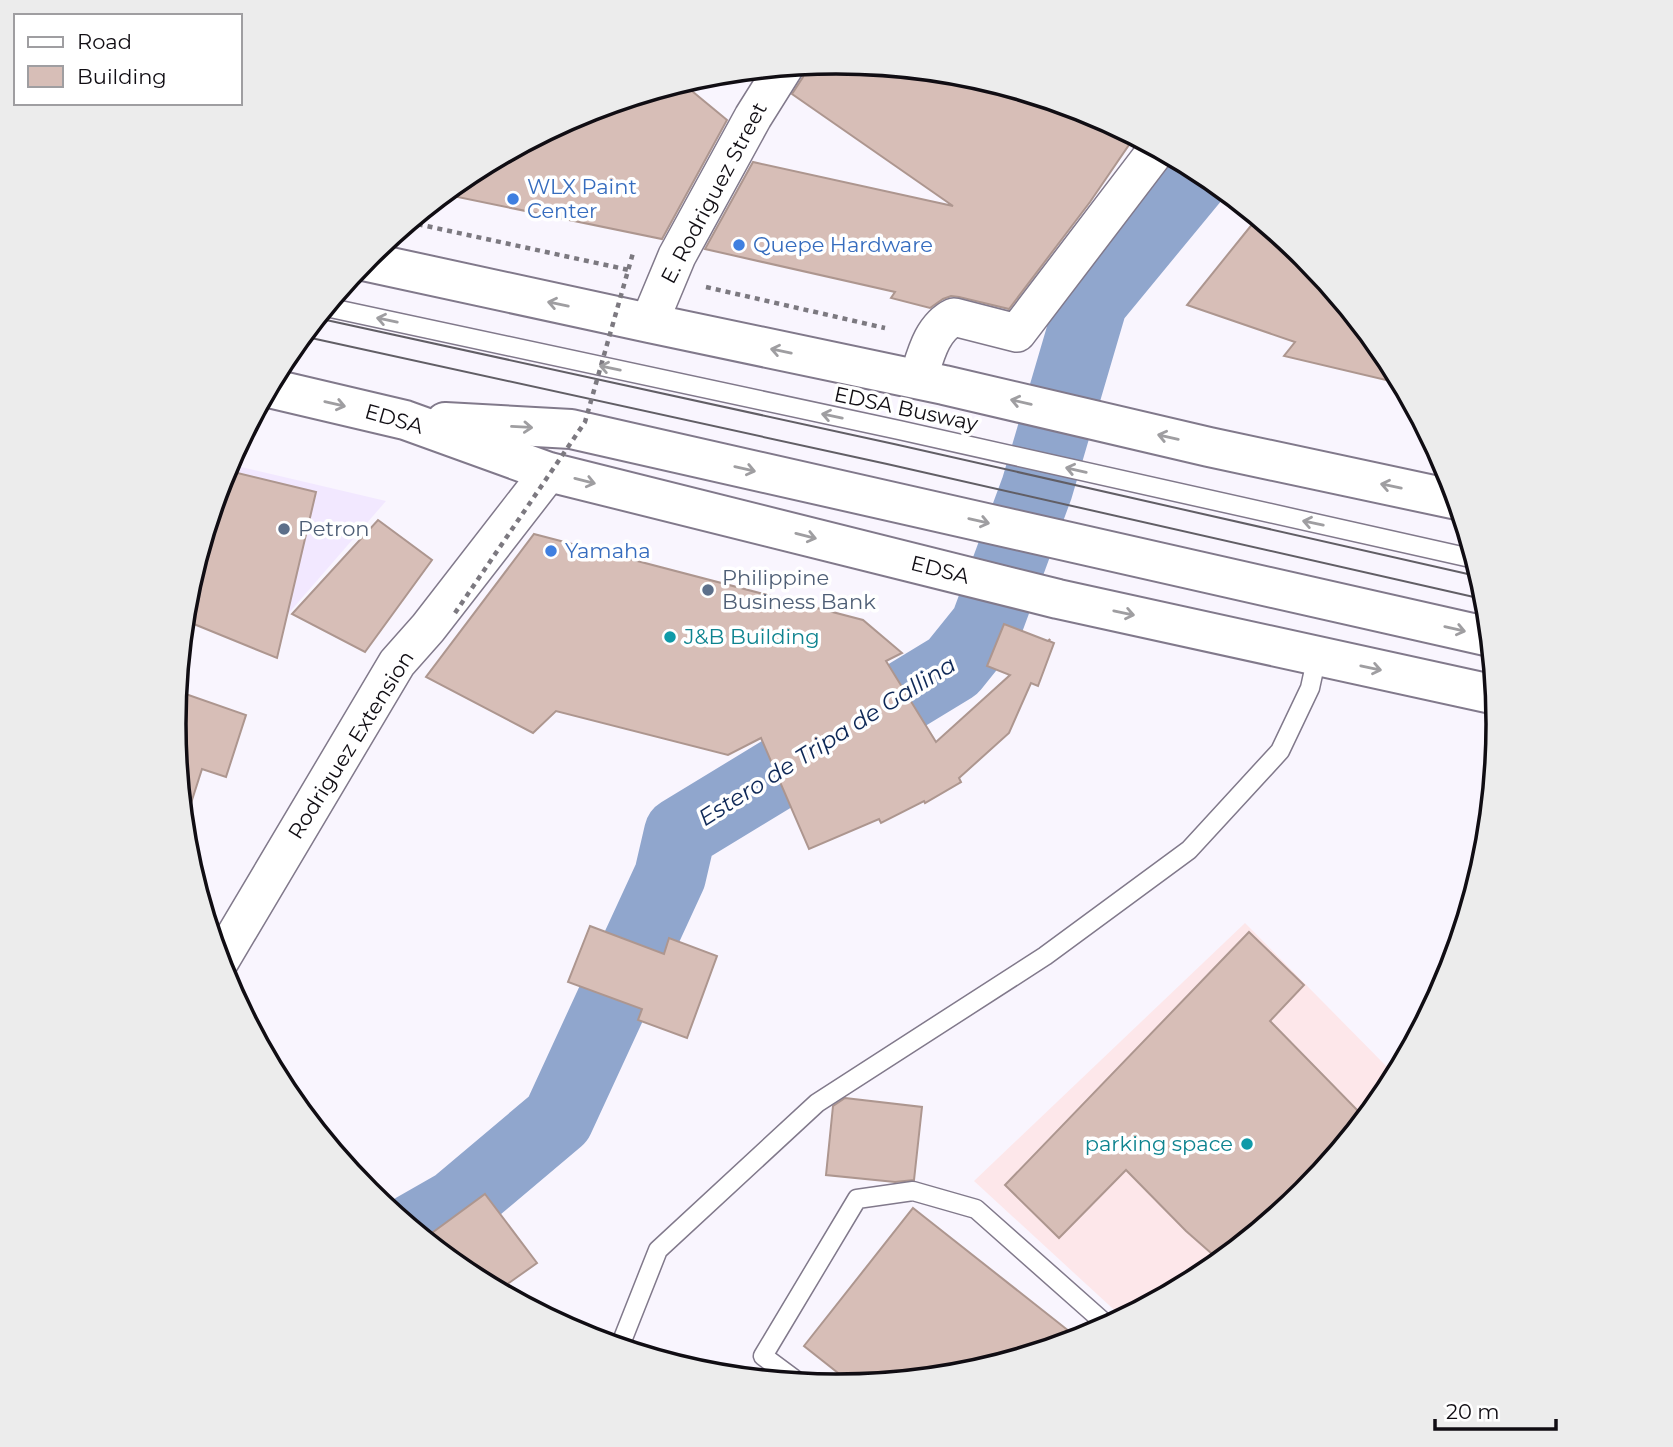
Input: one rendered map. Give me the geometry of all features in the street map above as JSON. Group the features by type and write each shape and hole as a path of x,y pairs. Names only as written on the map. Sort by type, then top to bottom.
{"highway":[{"path":"377,264 931,382 1209,447 1445,498"},
{"name":"EDSA","path":"279,390 405,420 549,472 1058,599 1485,693"},
{"path":"405,420 571,429 1480,635"}],"street":[{"name":"E. Rodriguez Street","path":"649,323 677,256 753,117 778,76"},
{"path":"931,382 932,339 947,320 954,317 1017,333 1152,156"},
{"name":"Rodriguez Extension","path":"227,949 397,663 549,472"}],"lane":[{"name":"EDSA Busway","path":"336,309 899,430 1464,557"},
{"path":"623,1337 658,1250 817,1103 1045,956 1189,850 1280,751 1310,688 1317,656"},
{"path":"783,1371 763,1356 857,1199 913,1191 976,1209 1099,1318"}],"path":[{"path":"456,613 585,422 633,253"}],"shaded area":[{"path":"241,467 386,501 288,614 209,575"},
{"path":"1245,923 1388,1068 1325,1152 1265,1212 1198,1264 1115,1310 974,1181"}],"building":[{"path":"804,75 879,75 963,86 1045,108 1130,144 1090,202 1009,309 951,296 930,308 891,298 895,292 705,249 753,162 953,206 792,94"},
{"path":"691,90 727,120 662,239 456,197 512,161 588,123 628,108"},
{"path":"1252,224 1296,264 1325,295 1352,328 1388,380 1284,356 1295,342 1187,305"},
{"path":"237,473 316,492 277,658 194,624 209,555"},
{"path":"378,520 432,560 365,652 292,614"},
{"name":"J&B Building","path":"534,534 863,620 902,653 886,661 936,742 1010,675 987,666 1004,624 1048,641 1050,639 1049,641 1054,643 1038,686 1031,683 1009,733 959,778 961,782 925,803 924,801 881,823 879,819 809,849 761,738 728,755 556,711 533,733 426,677"},
{"path":"187,695 246,715 226,777 202,769 191,802 186,724"},
{"path":"590,926 664,954 669,938 717,956 687,1038 638,1020 642,1009 568,982"},
{"path":"1249,932 1304,985 1270,1021 1358,1111 1296,1183 1265,1212 1212,1254 1126,1170 1059,1238 1005,1185"},
{"path":"845,1098 922,1107 914,1180 895,1182 826,1175 833,1106"},
{"path":"485,1194 537,1263 508,1284 475,1264 433,1232"},
{"path":"913,1208 1068,1330 1005,1351 963,1361 879,1372 839,1374 804,1346"}],"waterway":[{"name":"Estero de Tripa de Gallina","path":"423,1224 456,1205 558,1119 670,876 680,833 953,667 986,626 1037,488 1092,301 1192,179"}],"tram line":[{"path":"327,320 894,444 1469,574"},
{"path":"313,338 887,464 1474,597"}],"place":[{"name":"WLX Paint Center","path":"513,199"},
{"name":"Quepe Hardware","path":"739,245"},
{"name":"Petron","path":"284,529"},
{"name":"Yamaha","path":"551,551"},
{"name":"Philippine Business Bank","path":"708,590"},
{"name":"J&B Building","path":"670,637"},
{"name":"parking space","path":"1247,1144"}]}
